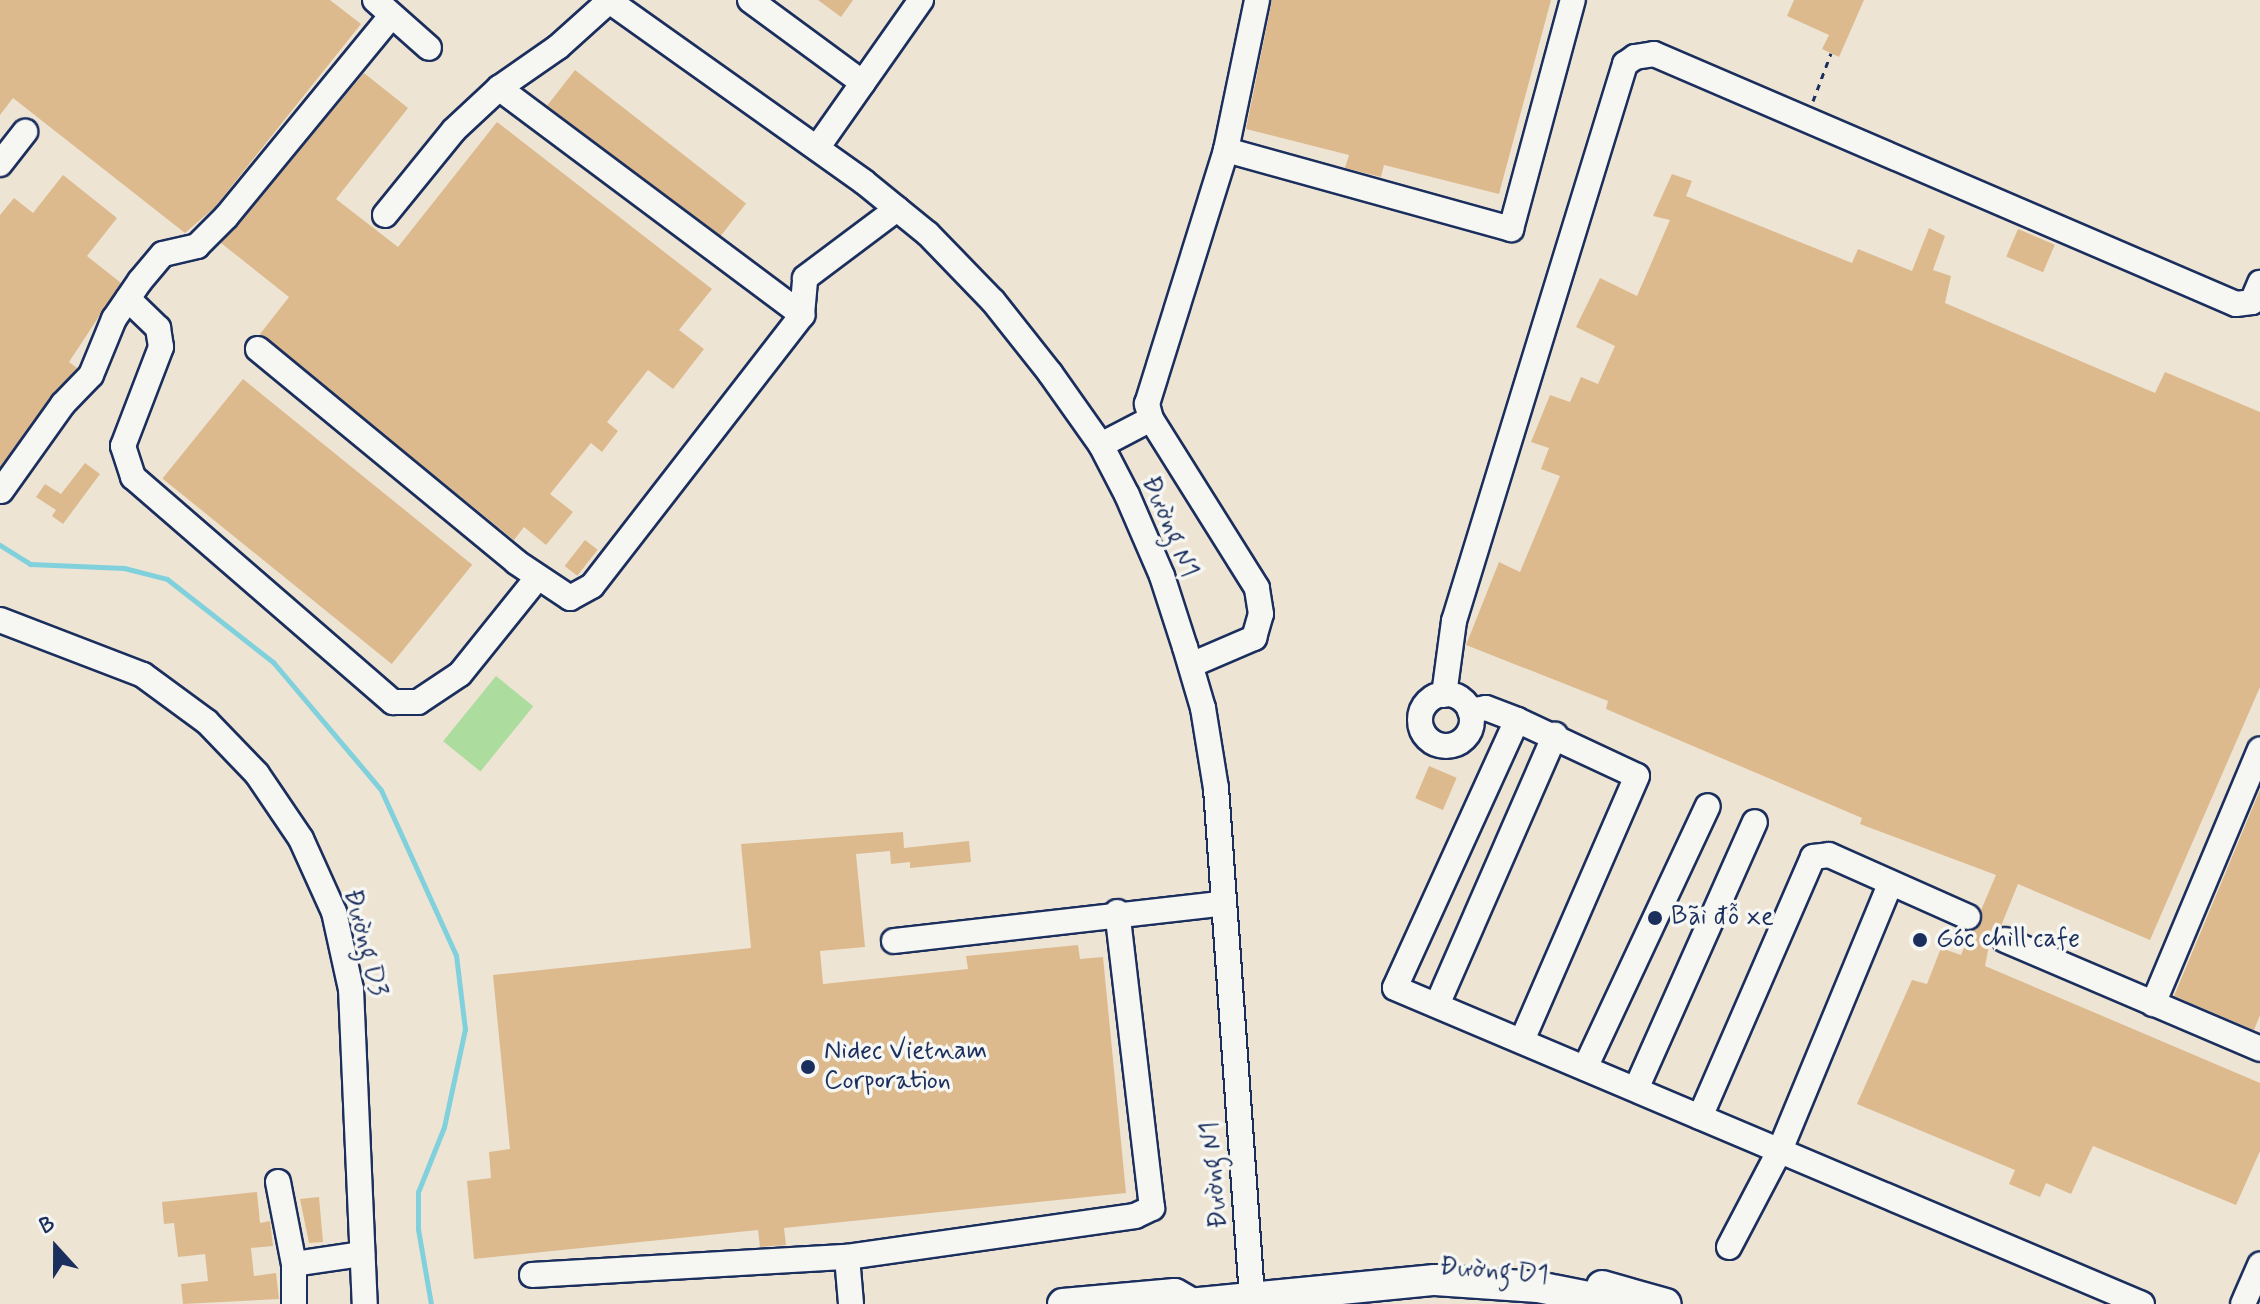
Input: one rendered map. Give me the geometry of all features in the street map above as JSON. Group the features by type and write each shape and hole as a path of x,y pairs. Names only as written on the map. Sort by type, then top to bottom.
{"main road":[{"name":"Đường D1","path":"1324,1289 1347,1273 1499,1268 1576,1280 1666,1304"},
{"name":"Đường D1","path":"1063,1304 1175,1294 1191,1304 1253,1300 1324,1289 1435,1280 1538,1287 1623,1304"}],"street":[{"path":"385,215 454,130 499,88 558,47 609,0"},
{"name":"Đường N1","path":"609,0 897,209 993,301 1101,445 1162,576 1191,665 1216,788 1221,904 1253,1300"},
{"path":"750,0 863,83"},
{"path":"817,148 921,0"},
{"path":"1191,665 1254,638 1261,614 1257,588 1151,419 1147,404 1226,150 1257,0"},
{"path":"1226,150 1511,229 1573,0"},
{"path":"1,491 63,404 91,375 128,299 163,254 197,246 226,217 383,8 429,48"},
{"path":"1444,695 1454,621 1625,64 1654,54 2236,304 2252,302 2260,283"},
{"path":"499,88 802,315"},
{"path":"0,164 25,132"},
{"path":"258,349 538,577 570,598 592,586 802,315 805,278 897,209"},
{"path":"128,299 158,328 161,347 123,446 133,477 393,702 418,702 460,674 538,577"},
{"path":"1101,445 1151,419"},
{"name":"Đường D3","path":"0,620 143,675 207,722 257,774 301,839 334,912 351,989 365,1304"},
{"path":"1444,695 1459,698 1470,711 1471,727 1462,740 1447,746 1432,743 1421,730 1420,714 1429,701 1444,695"},
{"path":"1470,711 1486,708 1517,720 1555,735 1637,776 1522,1041"},
{"path":"1517,720 1395,988 2142,1304"},
{"path":"1437,1005 1555,735"},
{"path":"2153,1004 2260,750"},
{"path":"1585,1068 1708,806"},
{"path":"1636,1089 1755,822"},
{"path":"1700,1117 1813,857 1829,855 1890,885 1968,917"},
{"path":"1729,1247 1780,1150 1890,885"},
{"path":"894,941 1117,912 1221,904"},
{"path":"532,1275 847,1257 1135,1216 1152,1208 1117,912"},
{"path":"2005,940 2260,1049"},
{"path":"278,1182 294,1264 294,1304"},
{"path":"294,1264 362,1254"},
{"path":"847,1257 851,1304"},
{"path":"2243,1304 2260,1265"}],"path":[{"path":"1806,120 1831,53"}],"shaded area":[{"path":"0,0 2260,0 2260,1304 0,1304"}],"green space":[{"path":"496,676 533,706 480,771 443,741"}],"building":[{"path":"0,0 330,0 361,24 215,207 185,233 13,98 0,115"},
{"path":"818,0 853,0 841,17"},
{"path":"1272,0 1551,0 1499,194 1384,165 1381,177 1345,168 1349,155 1246,129"},
{"path":"1794,0 1864,0 1839,57 1822,49 1829,35 1787,16"},
{"path":"575,70 746,204 718,239 547,105"},
{"path":"364,73 408,108 336,199 398,247 497,122 712,289 679,330 704,349 673,389 648,370 607,422 618,431 602,452 591,443 550,494 573,512 546,545 524,527 514,540 260,334 289,297 221,243"},
{"path":"1672,174 1692,181 1686,196 1852,263 1858,249 1912,271 1929,228 1945,236 1933,270 1951,276 1945,303 2155,393 2165,372 2260,412 2260,687 2150,940 2018,884 2001,926 1991,935 1985,966 2260,1083 2260,1151 2236,1205 2093,1146 2071,1194 2046,1183 2040,1197 2009,1184 2015,1170 1857,1104 1912,980 1927,984 1941,948 1961,955 1971,931 1982,922 1981,910 1996,875 1860,824 1862,818 1606,709 1608,701 1466,645 1499,562 1520,572 1560,476 1541,469 1549,448 1531,442 1550,395 1570,402 1581,377 1598,384 1615,346 1576,327 1600,278 1637,296 1670,220 1653,216"},
{"path":"63,175 117,218 87,256 121,283 69,362 77,368 0,467 0,215 14,198 33,213"},
{"path":"2018,229 2055,245 2043,272 2006,257"},
{"path":"243,379 472,565 392,664 162,478"},
{"path":"85,463 100,474 63,524 52,516 56,510 36,497 45,484 61,494"},
{"path":"585,540 598,550 577,576 565,566"},
{"path":"1429,766 1457,778 1443,810 1415,798"},
{"path":"2260,790 2260,1015 2254,1030 2174,996"},
{"name":"Nidec Vietnam Corporation","path":"903,832 904,848 969,841 971,862 910,868 910,862 891,864 890,851 856,854 865,947 820,951 823,984 968,969 966,956 1078,945 1080,959 1103,957 1126,1193 784,1228 786,1245 760,1247 758,1230 474,1259 467,1181 491,1178 489,1152 510,1149 493,975 751,948 741,844"},
{"path":"257,1192 260,1223 270,1221 273,1246 251,1248 254,1276 276,1273 279,1299 183,1304 181,1284 208,1281 205,1254 178,1257 174,1223 164,1224 162,1202"},
{"path":"319,1197 323,1242 309,1243 300,1199"}],"waterway":[{"path":"0,545 30,564 124,568 167,579 273,662 381,790 456,955 465,1029 444,1127 418,1192 418,1229 431,1304"}],"place":[{"name":"Bãi đỗ xe","path":"1655,918"},
{"name":"Góc chill cafe","path":"1920,940"},
{"name":"Nidec Vietnam Corporation","path":"808,1067"}]}
